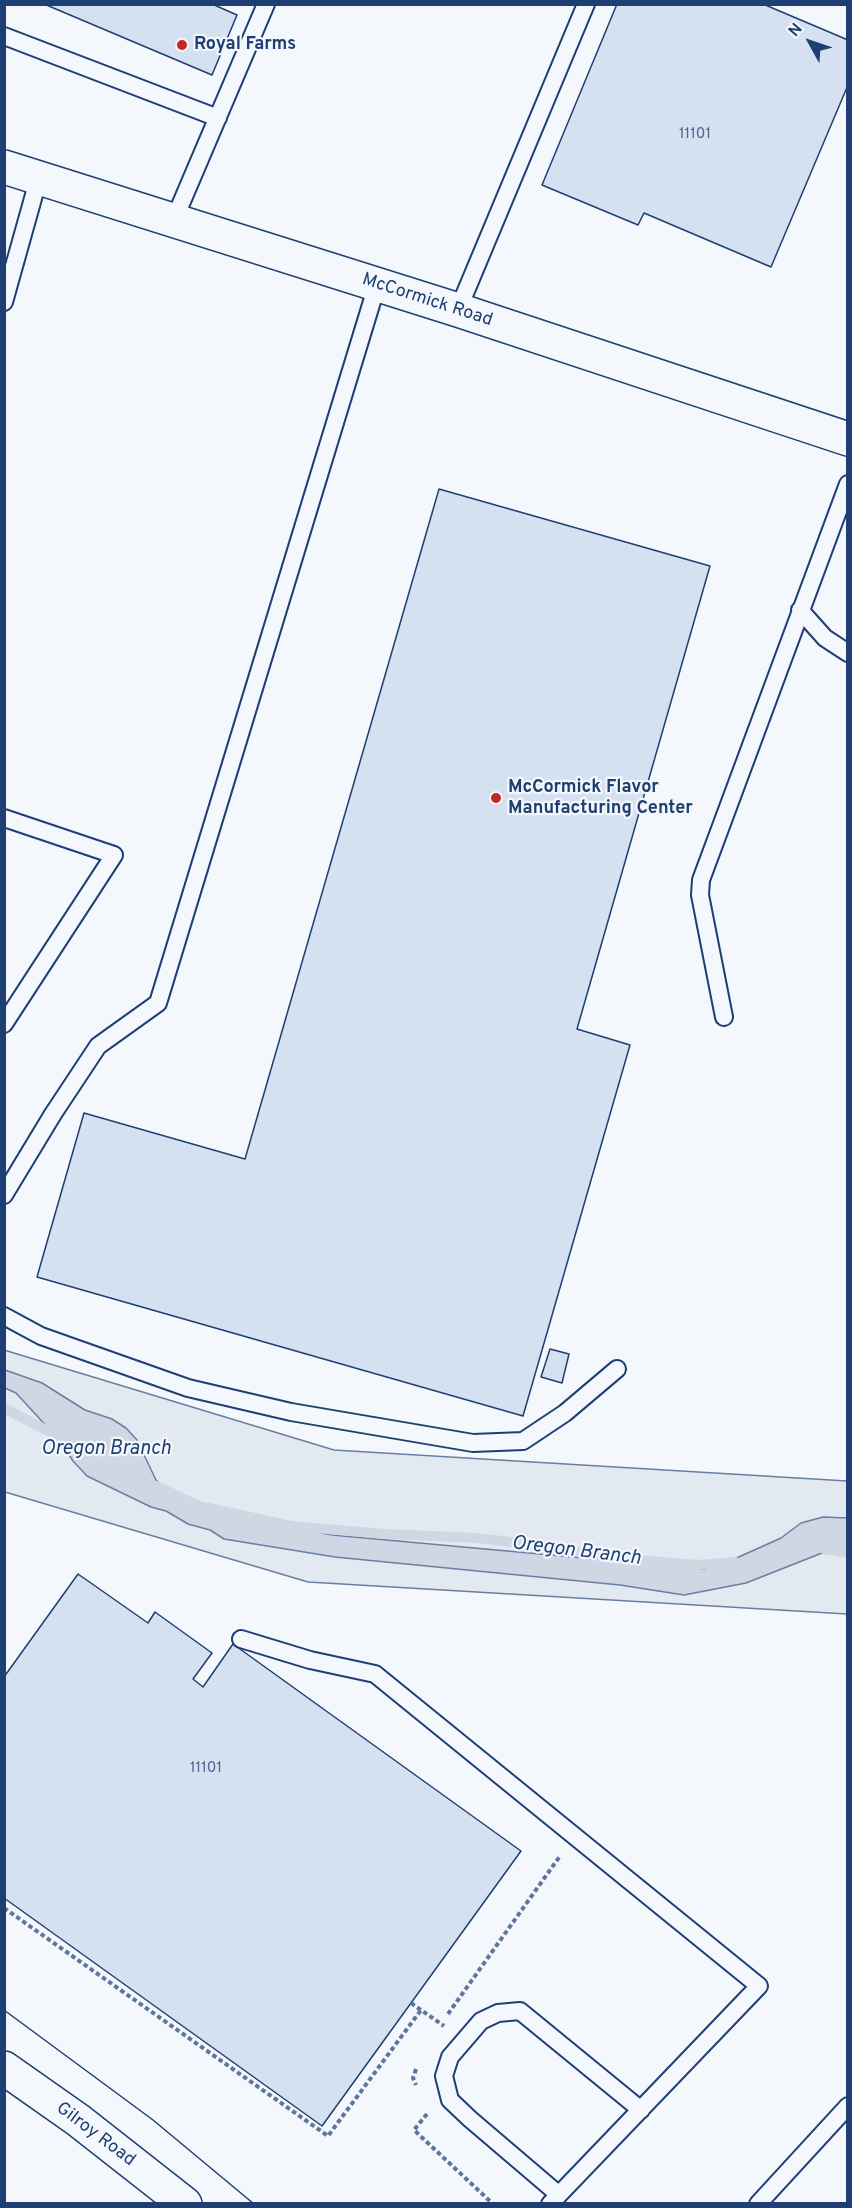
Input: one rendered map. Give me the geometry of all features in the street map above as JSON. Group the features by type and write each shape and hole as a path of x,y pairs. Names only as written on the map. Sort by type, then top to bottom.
{"main road":[{"name":"McCormick Road","path":"4,167 458,310 848,439"},
{"name":"Gilroy Road","path":"4,2068 78,2120 185,2204"}],"lane":[{"path":"174,220 267,4"},
{"path":"458,310 586,4"},
{"path":"4,36 218,118"},
{"path":"4,302 39,177"},
{"path":"4,1195 98,1046 158,1003 377,285"},
{"path":"724,1017 700,896 701,880 848,484"},
{"path":"800,610 825,638 848,653"},
{"path":"4,818 114,855 4,1024"},
{"path":"4,1316 41,1336 188,1389 291,1412 473,1443 524,1441 565,1413 616,1369"},
{"path":"241,1639 310,1660 375,1674 759,1986 641,2110 554,2199 450,2100 444,2076 450,2057 481,2020 498,2013 520,2011 641,2110"},
{"path":"758,2204 848,2106"}],"path":[{"path":"4,1908 328,2136 421,2010"},
{"path":"411,2003 464,2041"}],"shaded area":[{"path":"4,1350 334,1450 847,1481 847,1614 308,1582 5,1492"}],"water":[{"name":"Oregon Branch","path":"5,1370 42,1383 85,1410 112,1419 126,1428 137,1440 156,1480 172,1495 219,1514 332,1535 704,1569 721,1565 781,1538 801,1523 823,1517 847,1518 847,1551 822,1553 746,1583 684,1595 620,1585 335,1557 224,1539 210,1530 188,1524 166,1511 151,1507 87,1476 73,1461 61,1442 16,1393 5,1388"}],"building":[{"name":"Royal Farms","path":"44,4 212,4 237,15 212,75"},
{"path":"617,4 763,4 848,40 848,85 771,267 644,213 638,225 542,185"},
{"name":"McCormick Flavor Manufacturing Center","path":"439,489 710,566 577,1029 630,1045 523,1416 37,1277 84,1113 245,1159"},
{"path":"550,1349 569,1354 562,1383 541,1377"},
{"path":"78,1574 148,1623 155,1612 212,1653 193,1679 203,1687 233,1644 521,1851 322,2126 4,1898 4,1677"}],"waterway":[{"name":"Oregon Branch","path":"4,1408 65,1440"},
{"name":"Oregon Branch","path":"157,1486 199,1506 291,1526 385,1534 477,1538 553,1547 611,1558 697,1565 735,1562"},
{"name":"Oregon Branch","path":"824,1549 848,1553"}],"tram line":[{"path":"4,2010 153,2120 254,2204"}],"place":[{"name":"Royal Farms","path":"182,45"},
{"name":"McCormick Flavor Manufacturing Center","path":"496,798"}]}
